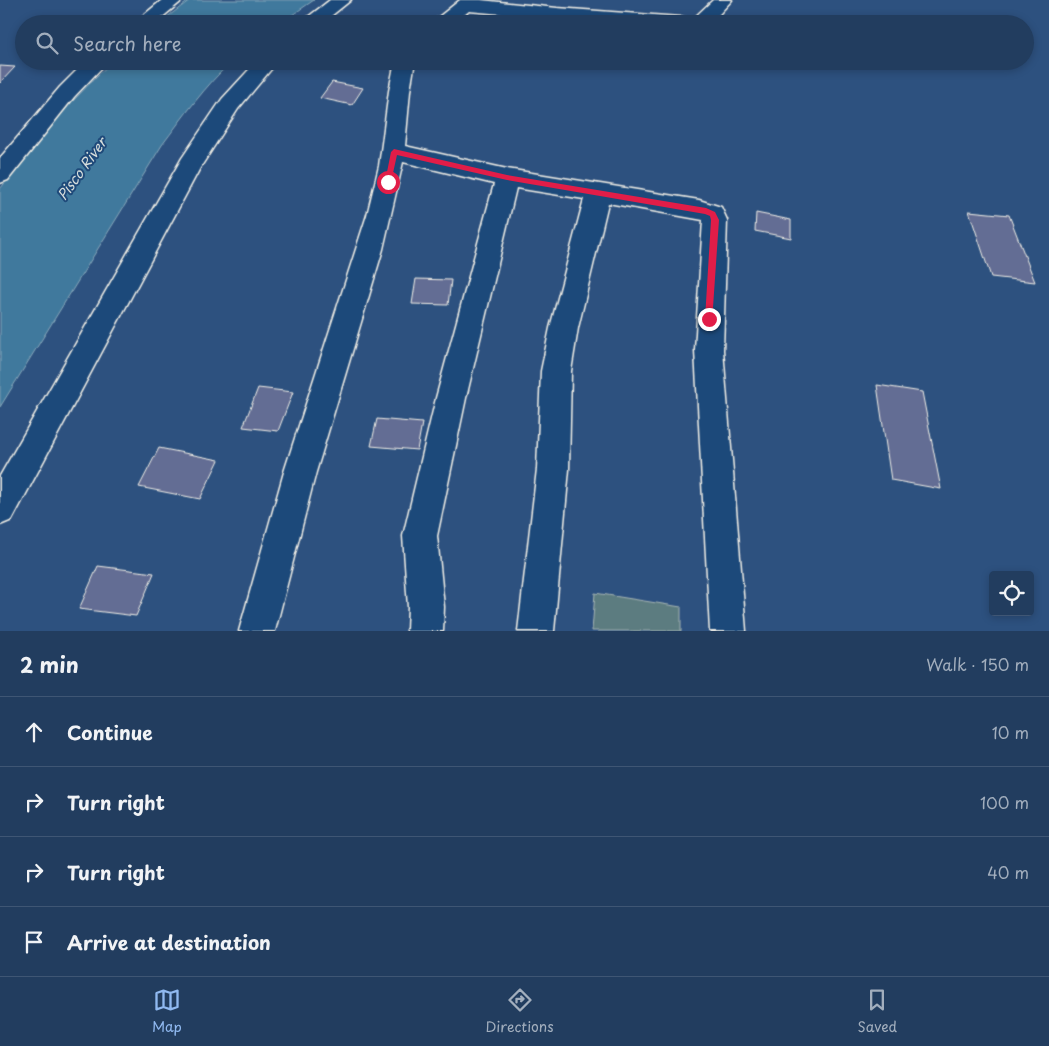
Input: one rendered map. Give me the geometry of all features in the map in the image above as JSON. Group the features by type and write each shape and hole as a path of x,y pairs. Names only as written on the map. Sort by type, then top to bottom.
{"street":[{"path":"154,15 174,0"},
{"path":"321,15 342,0"},
{"path":"557,14 572,0"},
{"path":"633,15 648,0"},
{"path":"707,15 723,0"},
{"path":"452,15 470,2 571,15"},
{"path":"0,174 67,92 89,70"},
{"path":"0,508 190,164 230,104 260,70"},
{"path":"257,631 268,597 291,500 376,227 394,152 399,88 403,70"},
{"path":"394,152 507,178 699,209 712,214 715,220 709,342 728,631"},
{"path":"425,631 428,605 420,553 420,536 451,398 507,178"},
{"path":"536,631 553,469 556,371 564,328 598,193"}],"green space":[{"path":"595,593 681,607 681,631 592,631"}],"water":[{"path":"190,0 314,0 292,15 170,15"},
{"name":"Pisco River","path":"103,70 223,70 162,145 0,407 0,189 47,128"}],"building":[{"path":"0,66 15,67 0,83"},
{"path":"332,82 363,88 352,105 320,98"},
{"path":"969,211 1009,215 1035,282 991,277"},
{"path":"756,213 791,220 791,238 755,231"},
{"path":"416,279 451,280 448,305 412,304"},
{"path":"877,385 922,392 941,489 891,480"},
{"path":"258,388 293,392 278,431 243,427"},
{"path":"377,419 422,423 417,450 371,446"},
{"path":"159,448 219,460 200,499 139,487"},
{"path":"98,566 154,573 136,616 79,609"}],"route":[{"path":"388,182 394,152 507,178 706,211 712,214 715,220 709,319"}]}
